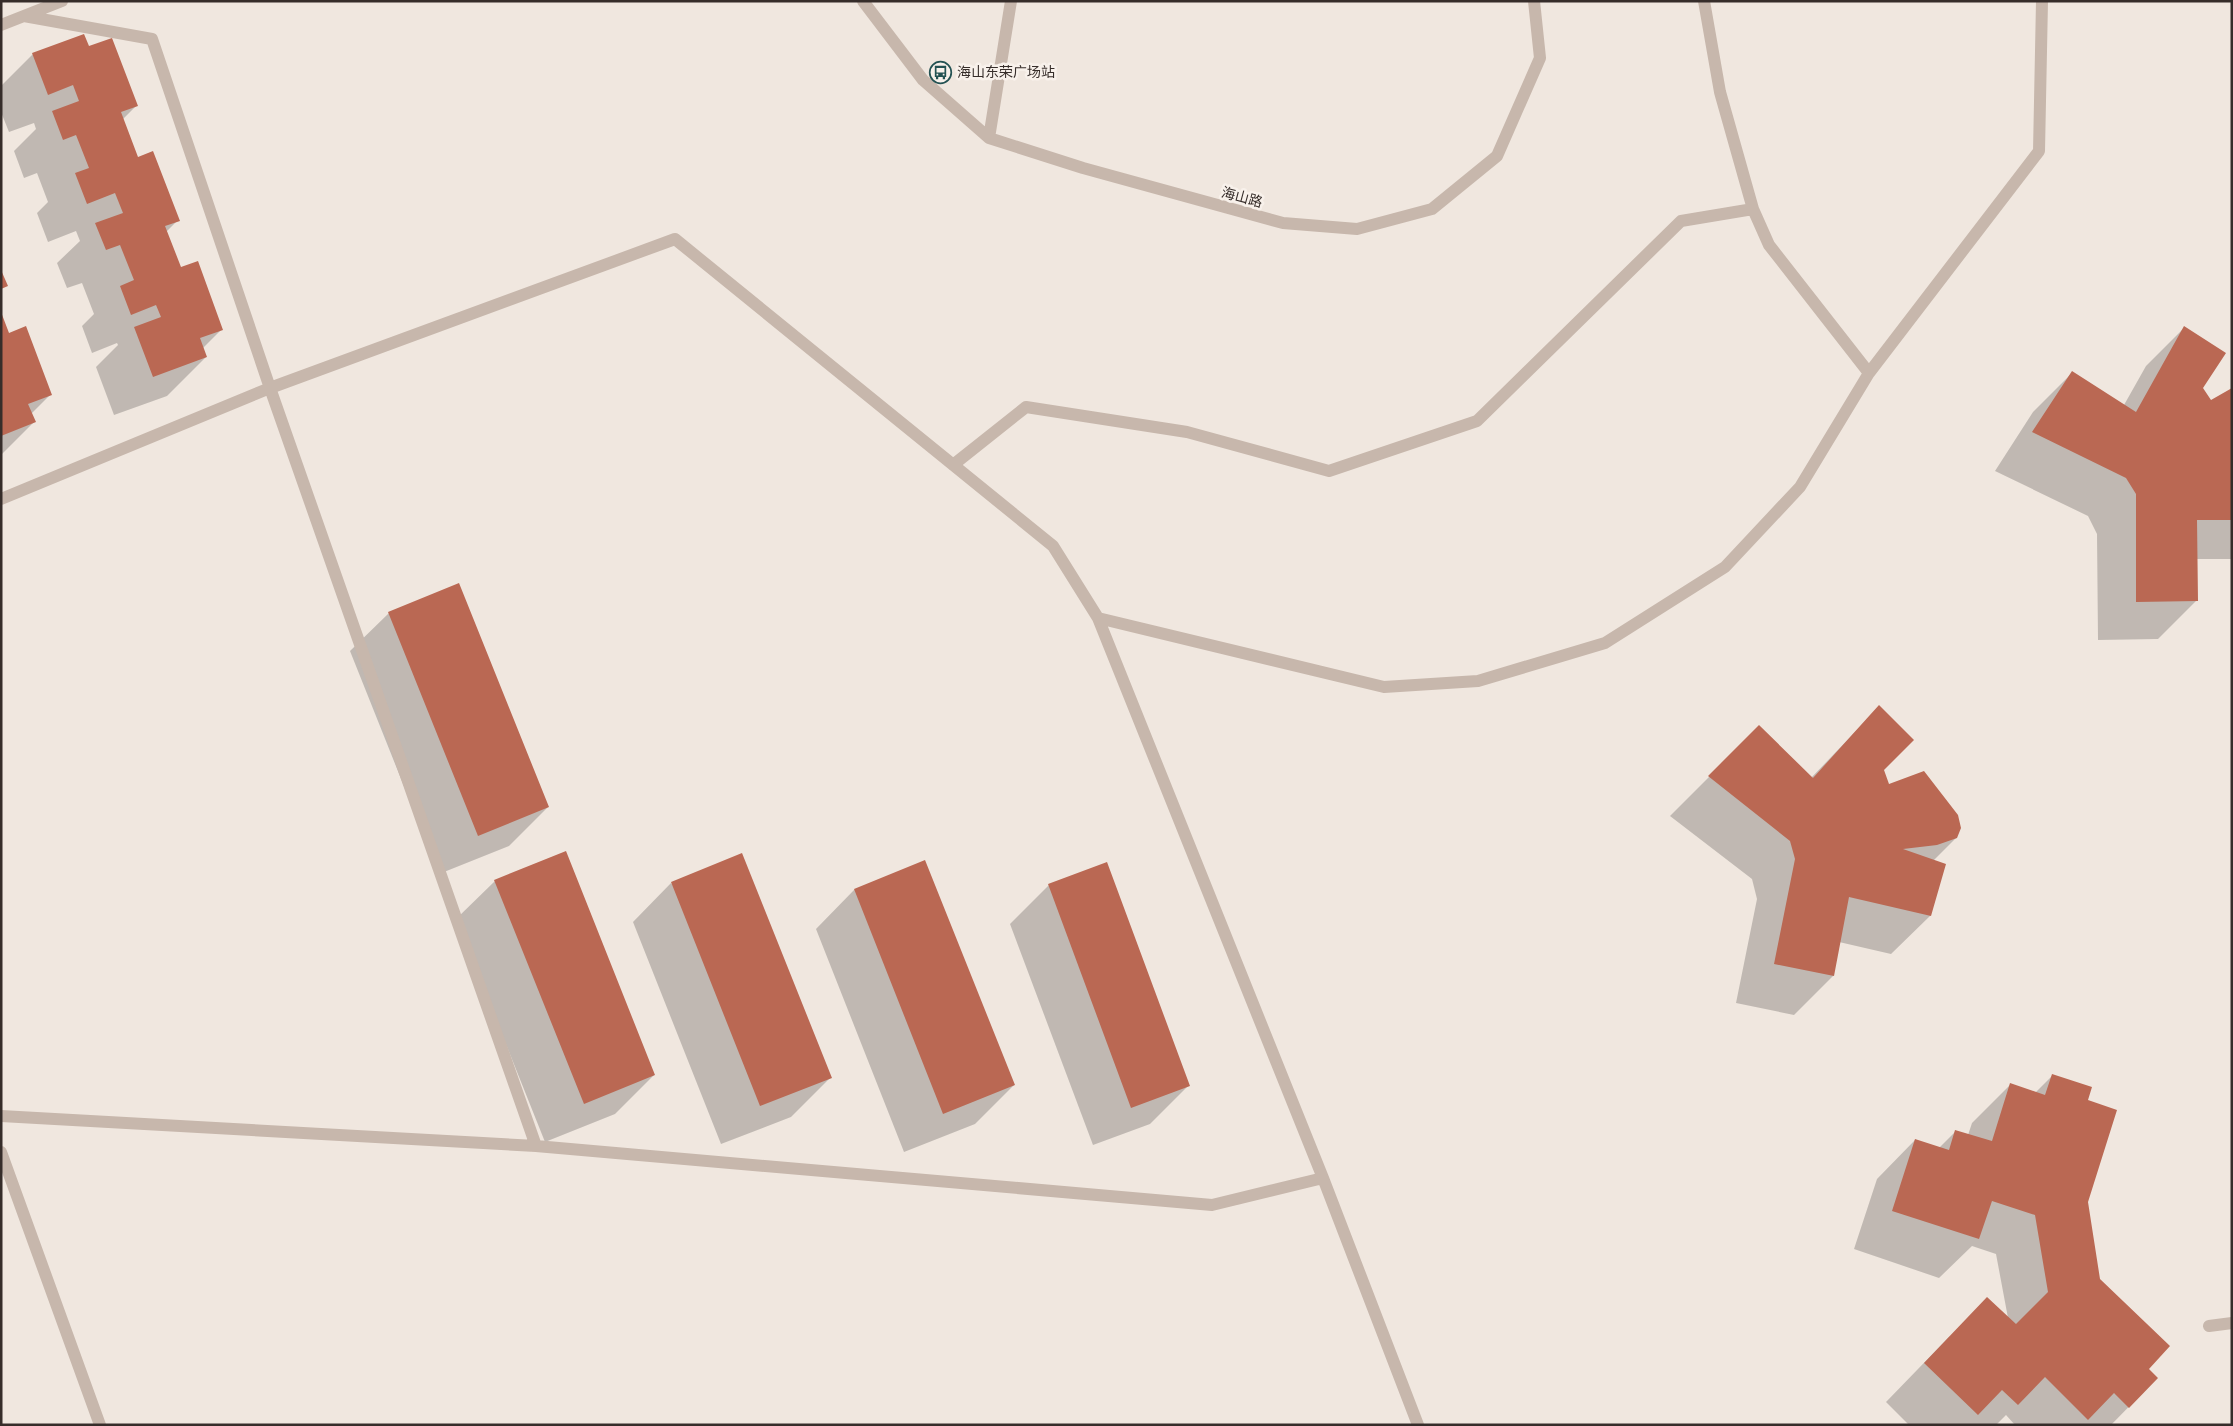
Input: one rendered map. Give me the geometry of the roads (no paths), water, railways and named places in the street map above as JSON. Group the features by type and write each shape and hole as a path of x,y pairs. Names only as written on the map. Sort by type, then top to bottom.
{"street":[{"path":"1,25 62,1"},
{"name":"海山路","path":"863,1 923,80 989,138 1092,171 1283,223 1357,229 1432,210 1497,156 1540,58 1534,1"},
{"path":"989,138 1011,1"},
{"path":"1704,1 1720,92 1753,209 1769,245 1869,373"},
{"path":"1098,618 1384,688 1478,681 1605,643 1725,566 1800,487 1869,373 2038,151 2042,1"},
{"path":"24,16 152,39 270,388 536,1146"},
{"path":"953,465 1026,408 1187,432 1329,470 1477,421 1681,221 1753,209"},
{"path":"1,499 270,388 676,239 1053,546 1098,618 1323,1178 1418,1425"},
{"path":"1,1116 536,1146 1212,1204 1323,1178"},
{"path":"1,1152 100,1425"},
{"path":"2209,1326 2232,1323"}],"place":[{"name":"海山东荣广场站","path":"941,72"}]}
